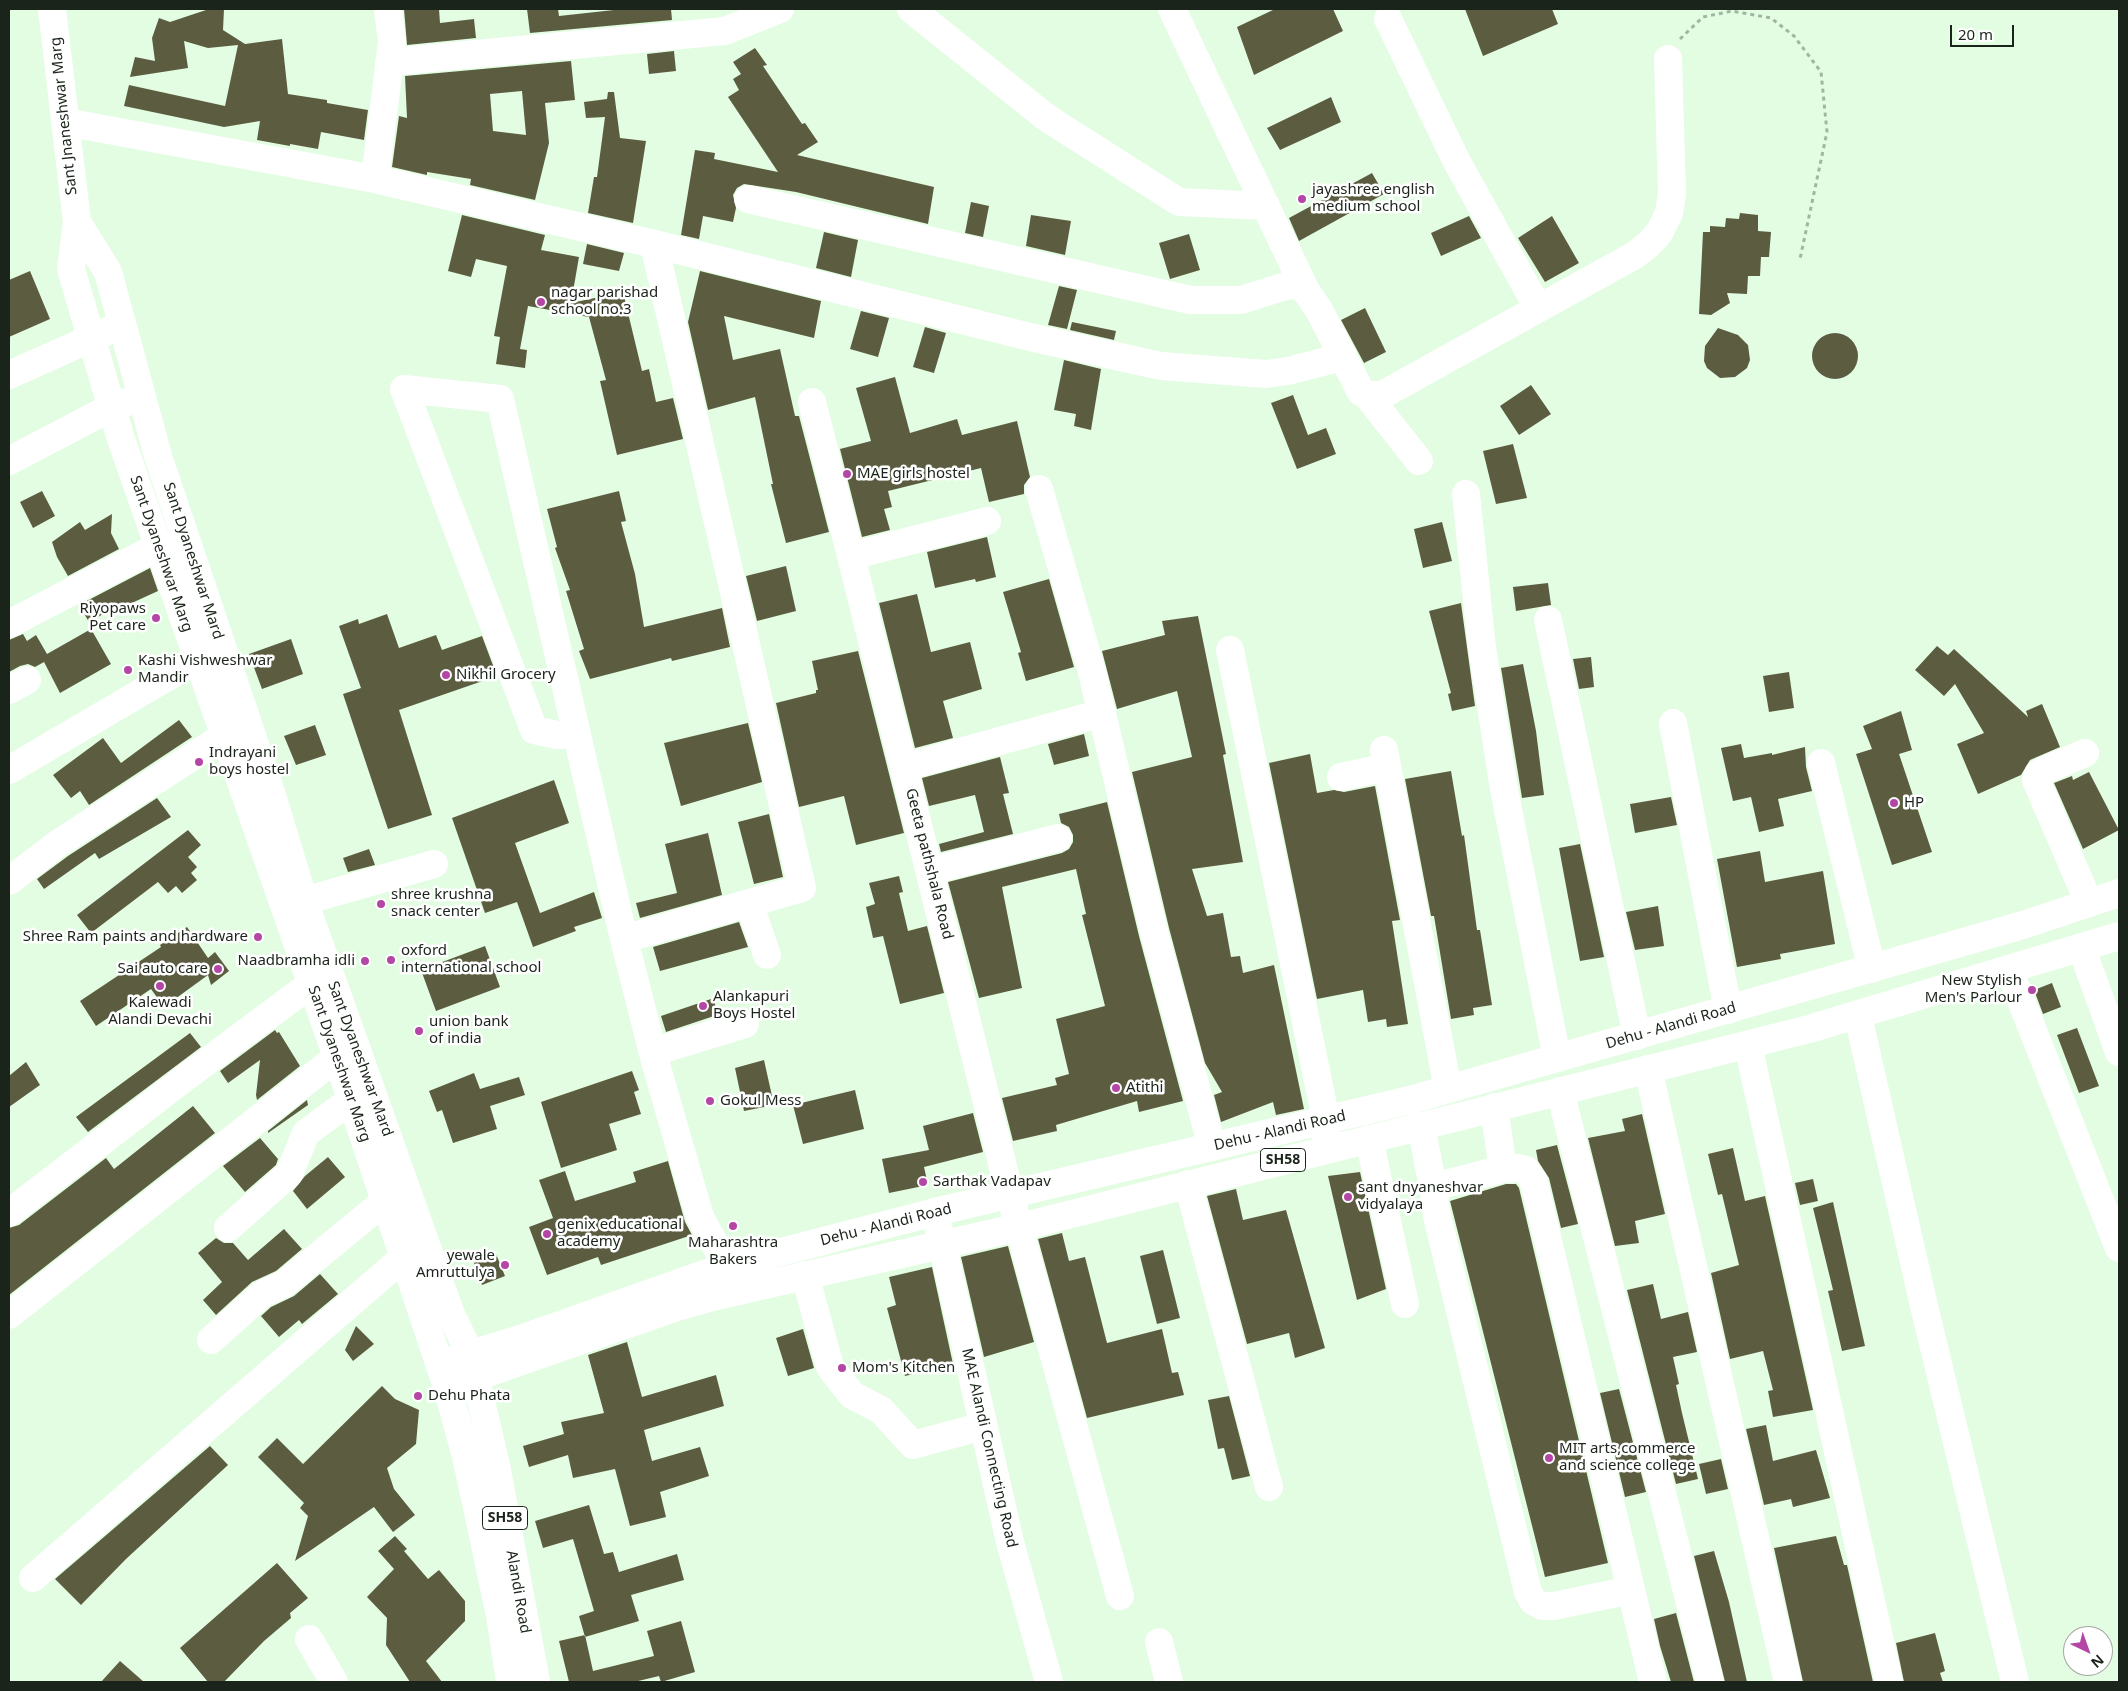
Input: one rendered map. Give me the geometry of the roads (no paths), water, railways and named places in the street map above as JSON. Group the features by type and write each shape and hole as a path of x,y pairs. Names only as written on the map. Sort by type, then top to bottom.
{"street":[{"name":"Sant Jnaneshwar Marg","path":"52,9 77,222"},
{"path":"375,179 392,42 388,9"},
{"path":"389,62 725,30 780,9"},
{"path":"911,9 1047,118 1179,202 1266,206"},
{"path":"1172,9 1306,291 1319,310 1342,358 1361,392 1367,395 1418,461"},
{"path":"1388,19 1457,162 1538,308"},
{"path":"1367,395 1382,395 1635,254 1649,244 1665,224 1670,213 1672,194 1668,59"},
{"path":"64,122 375,179 654,244 1030,337 1161,366 1266,374 1288,371 1342,358"},
{"path":"748,199 1190,300 1241,300 1289,285 1298,286 1306,291"},
{"name":"Sant Dyaneshwar Mard","path":"77,222 108,272 158,456 187,542 210,656"},
{"name":"Sant Dyaneshwar Marg","path":"77,222 71,269 121,439 159,546 210,656 259,796 346,1053 351,1100 374,1131 396,1197 404,1257 443,1376"},
{"path":"624,939 802,888 654,244"},
{"path":"9,375 121,325"},
{"path":"577,735 557,735 534,730 404,389 500,399 624,939 653,1052 700,1217 727,1266"},
{"path":"9,461 112,407 142,397"},
{"name":"Geeta pathshala Road","path":"812,402 905,767 1010,1195 1120,1596"},
{"path":"1040,489 1102,713 1154,932 1212,1147"},
{"path":"1466,494 1482,648 1504,789 1556,1058"},
{"path":"851,556 986,521"},
{"path":"9,624 159,546 187,542"},
{"path":"1548,620 1637,1036"},
{"path":"1230,650 1326,1120 1327,1149"},
{"path":"9,770 210,656"},
{"path":"905,767 1102,713"},
{"path":"1673,723 1728,1010"},
{"path":"9,882 59,843 236,731"},
{"path":"2085,753 2045,770 2038,774 2036,780 2089,903"},
{"path":"1341,777 1385,759 1448,1089"},
{"path":"1821,764 1872,969"},
{"name":"Sant Dyaneshwar Mard","path":"259,796 304,901 321,980"},
{"path":"930,871 1058,838"},
{"path":"304,901 434,864"},
{"name":"Dehu - Alandi Road","path":"473,1366 529,1336 727,1266 935,1212 1326,1120 1448,1089 2023,925 2119,893"},
{"path":"749,903 767,955"},
{"name":"Dehu - Alandi Road","path":"443,1376 677,1307 805,1275 1020,1227 1748,1045 1858,1016 2082,949 2119,936"},
{"path":"2082,949 2119,1052"},
{"path":"2009,970 2119,1248"},
{"path":"9,1213 182,1080 321,980"},
{"path":"1858,1016 1927,1316 2015,1682"},
{"path":"653,1052 745,1024"},
{"path":"1748,1045 1888,1682"},
{"path":"9,1315 346,1053"},
{"name":"Sant Dyaneshwar Mard","path":"346,1053 374,1131"},
{"path":"1648,1069 1788,1682"},
{"path":"1560,1091 1710,1682"},
{"path":"228,1228 289,1174 306,1133 351,1100"},
{"path":"1494,1107 1503,1169"},
{"path":"1421,1126 1438,1220 1528,1592 1533,1601 1542,1606 1554,1606 1631,1590"},
{"path":"1369,1139 1405,1304"},
{"path":"1435,1197 1437,1189 1445,1184 1503,1169 1526,1170 1534,1182 1653,1682"},
{"path":"1188,1184 1269,1486"},
{"path":"211,1340 262,1294 284,1284 396,1197 473,1366"},
{"name":"MAE Alandi Connecting Road","path":"935,1212 1010,1542 1049,1682"},
{"path":"33,1578 404,1257"},
{"path":"805,1275 830,1367 852,1395 881,1410 913,1444 984,1426"},
{"name":"Alandi Road","path":"473,1366 497,1470 536,1682"},
{"name":"SH58","path":"443,1376 466,1456 500,1615 510,1682"},
{"path":"309,1639 334,1682"},
{"path":"1159,1642 1169,1682"}],"place":[{"name":"jayashree english medium school","path":"1302,199"},
{"name":"nagar parishad school no.3","path":"541,302"},
{"name":"MAE girls hostel","path":"847,474"},
{"name":"Riyopaws Pet care","path":"156,618"},
{"name":"Kashi Vishweshwar Mandir","path":"128,670"},
{"name":"Nikhil Grocery","path":"446,675"},
{"name":"Indrayani boys hostel","path":"199,762"},
{"name":"HP","path":"1894,803"},
{"name":"shree krushna snack center","path":"381,904"},
{"name":"Shree Ram paints and hardware","path":"258,937"},
{"name":"oxford international school","path":"391,960"},
{"name":"Naadbramha idli","path":"365,961"},
{"name":"Sai auto care","path":"218,969"},
{"name":"Kalewadi Alandi Devachi","path":"160,986"},
{"name":"New Stylish Men's Parlour","path":"2032,990"},
{"name":"Alankapuri Boys Hostel","path":"703,1006"},
{"name":"union bank of india","path":"419,1031"},
{"name":"Atithi","path":"1116,1088"},
{"name":"Gokul Mess","path":"710,1101"},
{"name":"Sarthak Vadapav","path":"923,1182"},
{"name":"sant dnyaneshvar vidyalaya","path":"1348,1197"},
{"name":"Maharashtra Bakers","path":"733,1226"},
{"name":"genix educational academy","path":"547,1234"},
{"name":"yewale Amruttulya","path":"505,1265"},
{"name":"Mom's Kitchen","path":"842,1368"},
{"name":"Dehu Phata","path":"418,1396"},
{"name":"MIT arts,commerce and science college","path":"1549,1458"}]}
